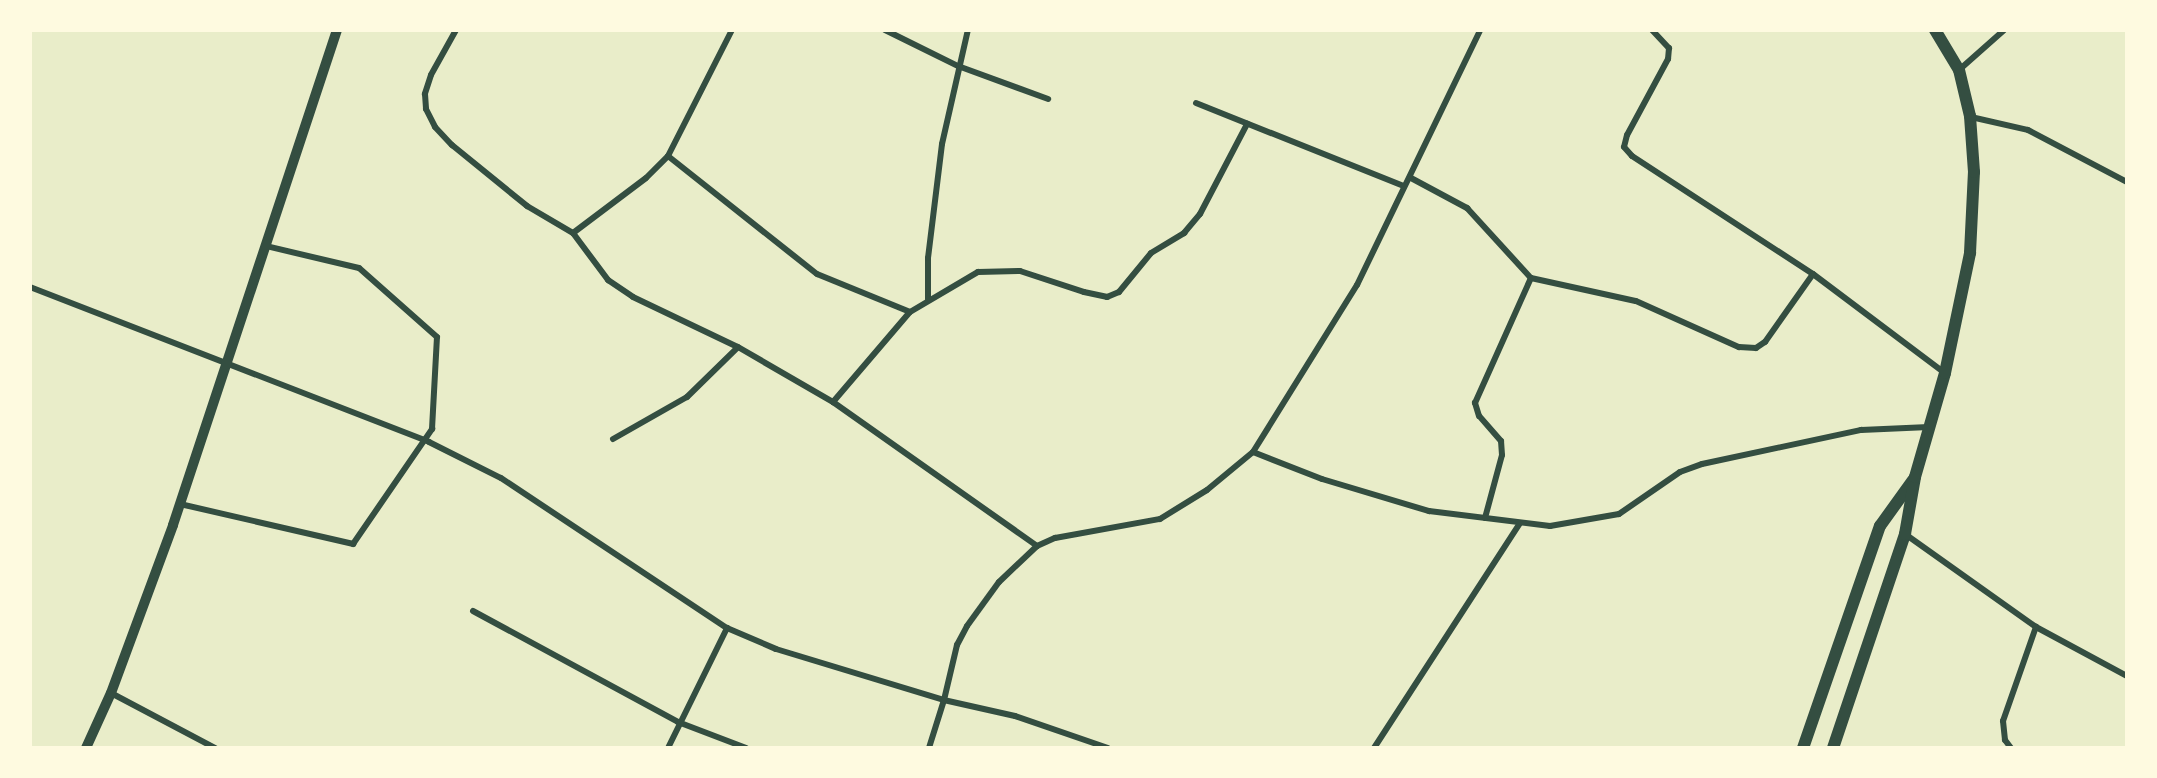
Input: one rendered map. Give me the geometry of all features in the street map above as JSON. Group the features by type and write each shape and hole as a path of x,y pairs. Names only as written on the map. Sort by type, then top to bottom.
{"main road":[{"path":"1833,748 1905,534 1915,477 1932,427 1970,253 1974,172 1970,117 1959,70 1935,30"},
{"path":"1803,748 1880,526 1915,477"}],"street":[{"path":"86,748 111,693 180,504 338,30"},
{"path":"456,30 431,75 425,94 426,108 435,127 527,206 573,233 608,280 633,297 738,346 833,402 1037,546"},
{"path":"573,233 646,178 668,156 732,30"},
{"path":"885,30 958,66 1048,99"},
{"path":"928,299 928,258 941,155 958,66 968,30"},
{"path":"930,748 957,645 967,626 999,582 1037,546 1055,538 1160,519 1208,490 1253,452 1357,285 1480,30"},
{"path":"1652,30 1669,48 1668,59 1624,147 1649,168 1813,274 1945,374"},
{"path":"1959,70 2004,30"},
{"path":"1196,103 1403,186"},
{"path":"1970,117 2028,130 2127,182"},
{"path":"833,402 910,312 928,299 978,272 1020,271 1107,297 1119,292 1151,253 1184,233 1200,214 1247,124"},
{"path":"668,156 818,274 910,312"},
{"path":"1410,178 1467,208 1531,278 1636,301 1724,341 1756,348 1766,342 1813,274"},
{"path":"180,504 353,544 432,429 437,337 359,268 266,246"},
{"path":"1485,518 1502,455 1501,441 1479,416 1475,403 1531,278"},
{"path":"30,287 228,363 298,394 424,440 501,478 727,628 776,649 944,700 1025,719 1108,748"},
{"path":"613,439 687,397 738,346"},
{"path":"1253,452 1368,494 1429,511 1550,526 1602,520 1619,514 1680,472 1750,452 1861,430 1932,427"},
{"path":"1374,748 1520,523"},
{"path":"1905,534 2036,627 2127,676"},
{"path":"473,611 678,722 746,748"},
{"path":"2012,748 2005,740 2003,721 2036,627"},
{"path":"668,748 678,722 727,628"},
{"path":"111,693 215,748"}]}
